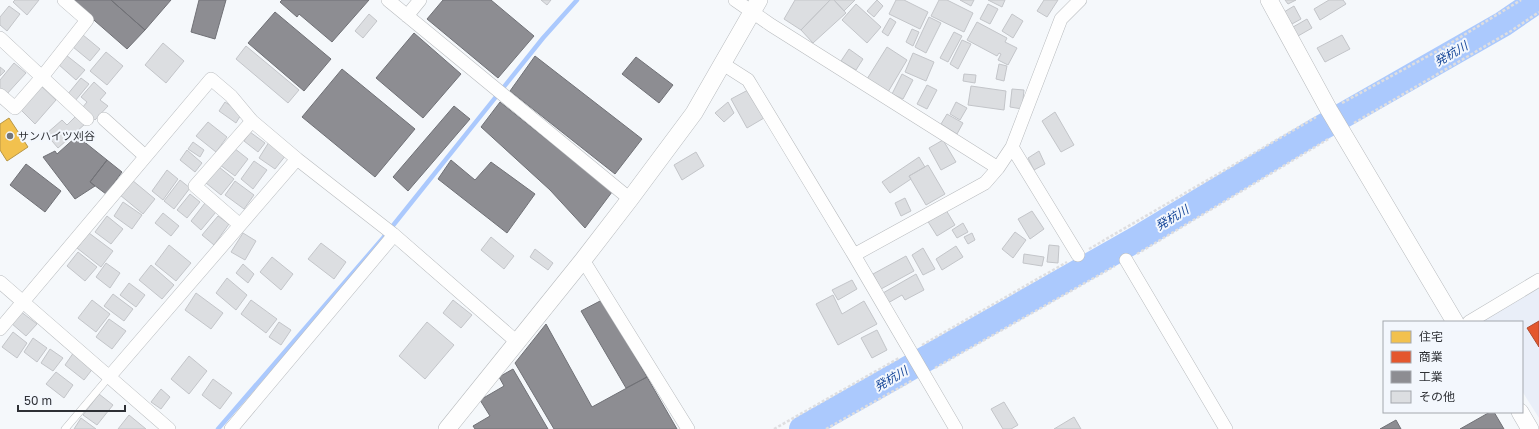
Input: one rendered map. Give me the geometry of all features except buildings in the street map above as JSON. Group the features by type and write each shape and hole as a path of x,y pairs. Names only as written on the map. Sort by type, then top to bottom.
{"street":[{"path":"0,95 15,108 42,77 87,20 64,0"},
{"path":"388,0 630,200"},
{"path":"406,16 420,0"},
{"path":"735,0 756,5 772,25 998,168"},
{"path":"854,255 985,183 998,168 1012,147 1061,19 1080,0"},
{"path":"1269,0 1329,110 1454,321"},
{"path":"447,429 630,200 694,113 756,5"},
{"path":"0,38 87,119"},
{"path":"723,64 748,80 854,255 956,429"},
{"path":"0,328 211,79 231,96 252,121 297,159 390,232 517,342"},
{"path":"104,119 145,156"},
{"path":"240,225 195,186 252,121"},
{"path":"1012,147 1078,255"},
{"path":"109,377 297,159"},
{"path":"231,429 390,232"},
{"path":"583,260 688,429"},
{"path":"1126,260 1226,429"},
{"path":"1471,321 1539,280"},
{"path":"0,282 169,429"},
{"path":"1521,413 1530,429"}],"lane":[{"path":"65,429 109,377"}],"path":[{"path":"774,429 1329,110 1441,49 1521,0"},
{"path":"1342,131 1511,31 1539,12"},
{"path":"826,429 923,374"}],"shaded area":[{"path":"1539,288 1539,418 1523,393 1523,321 1483,321"}],"waterway":[{"path":"218,429 383,238 543,38 577,0"},
{"name":"発杭川","path":"802,429 1142,236 1321,128 1503,24 1538,0"}],"place":[{"name":"サンハイツ刈谷","path":"10,136"}]}
